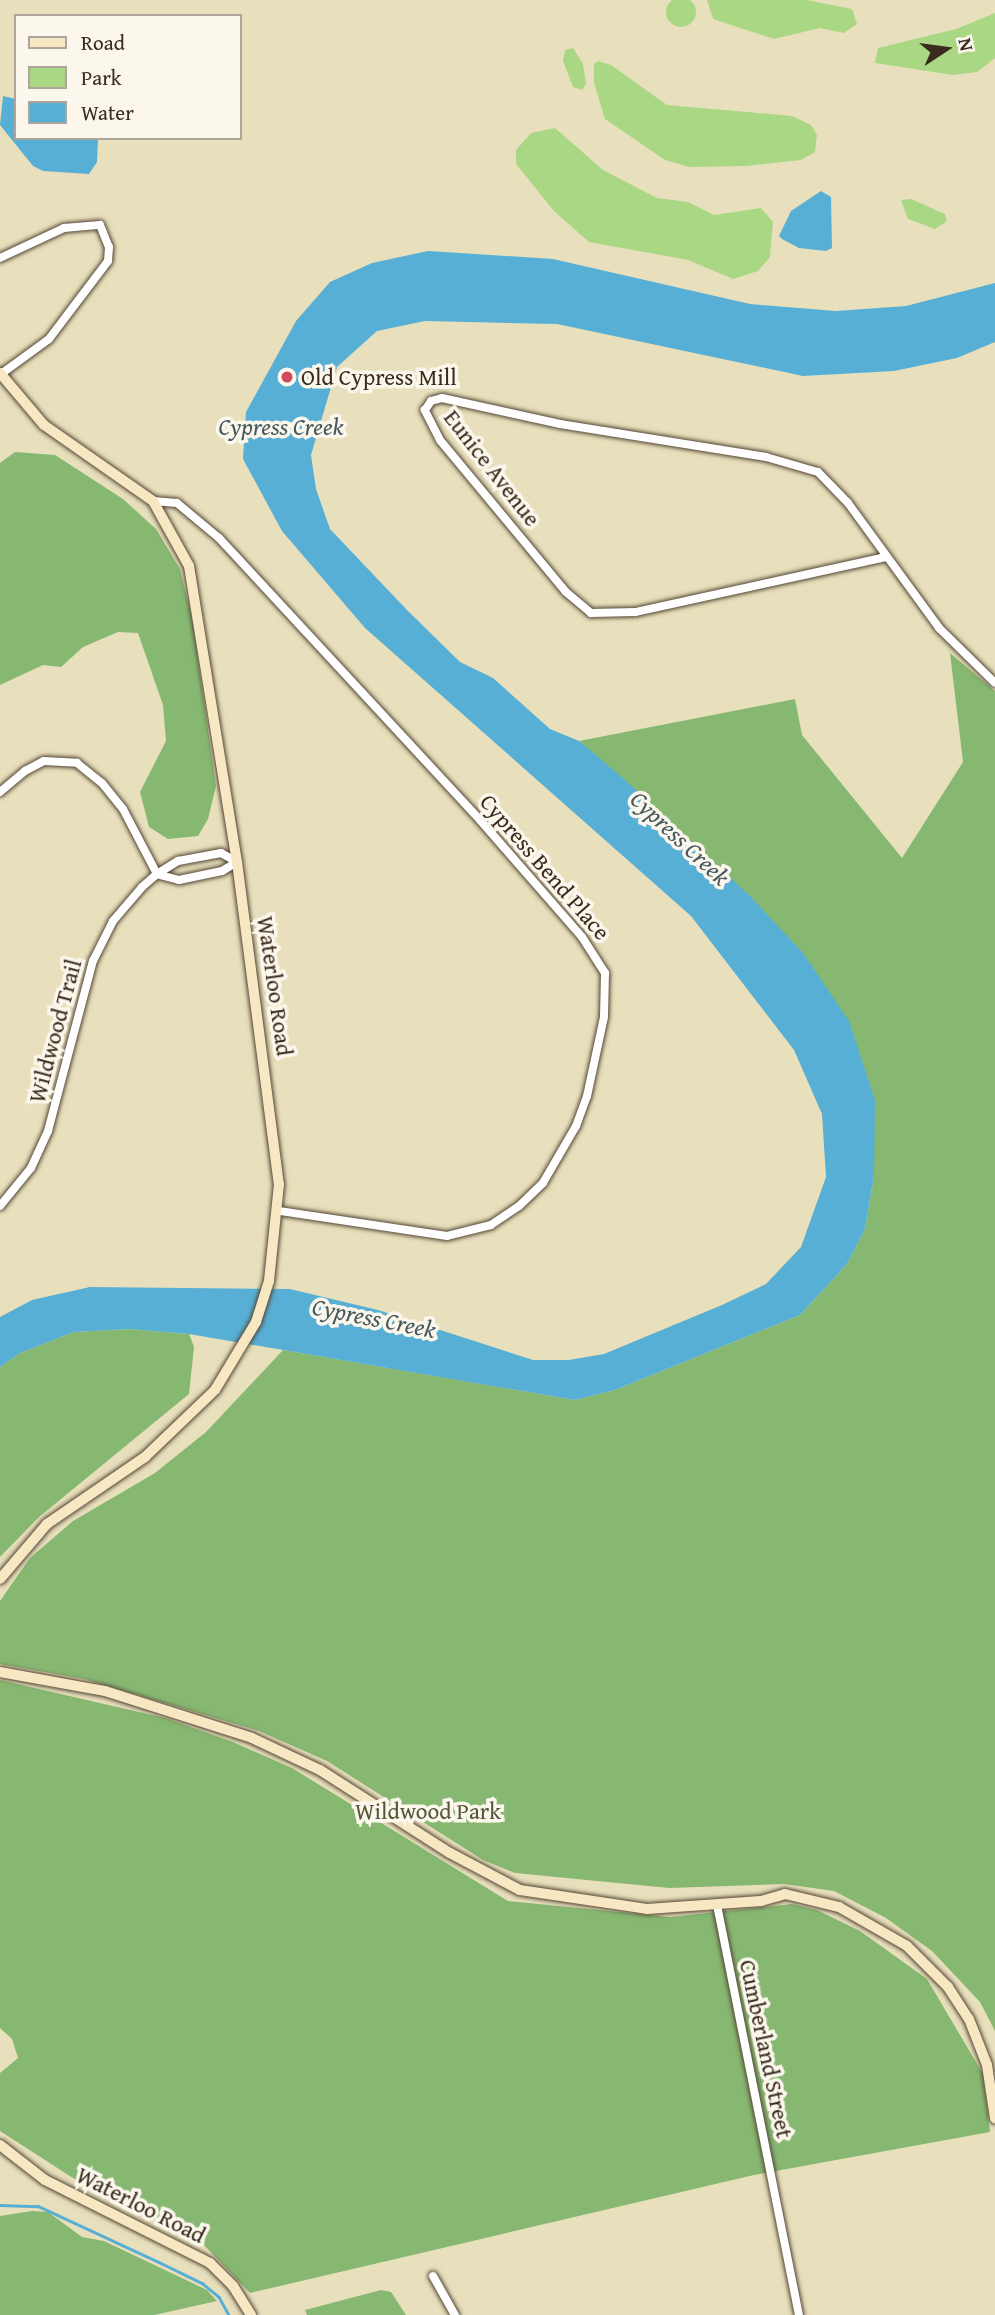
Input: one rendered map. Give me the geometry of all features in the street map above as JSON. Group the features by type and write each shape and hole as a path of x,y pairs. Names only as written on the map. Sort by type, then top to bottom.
{"street":[{"path":"0,258 64,229 100,225 109,247 108,261 49,339 1,373"},
{"name":"Waterloo Road","path":"0,1579 47,1524 145,1457 202,1405 226,1373 256,1321 276,1238 279,1211 277,1152 197,599 176,535 153,500 44,425 1,373"},
{"name":"Eunice Avenue","path":"442,398 560,424 798,464 827,479 886,556 635,612 591,612 566,592 440,440 425,410 431,401 442,398"},
{"name":"Cypress Bend Place","path":"153,500 177,503 219,538 480,820 582,937 605,973 604,1017 587,1096 576,1126 542,1182 519,1206 491,1224 447,1236 279,1211"},
{"path":"886,556 953,645 995,683"},
{"path":"0,792 24,771 44,761 77,763 102,783 123,809 157,874 179,880 222,871 237,862"},
{"name":"Wildwood Trail","path":"0,1206 31,1168 48,1131 93,961 113,920 157,874 199,855 221,853 237,862"},
{"path":"0,1672 105,1691 252,1738 320,1770 450,1853 520,1890 647,1909 717,1905 800,1895 839,1907 907,1946 948,1987 968,2019 993,2085 995,2118"},
{"name":"Cumberland Street","path":"717,1905 799,2315"},
{"name":"Waterloo Road","path":"0,2145 45,2180 209,2263 233,2286 251,2315"},
{"path":"433,2276 455,2315"}],"green space":[{"path":"675,-1 687,-1 694,6 694,18 681,27 671,22 666,12"},
{"path":"707,0 807,0 852,9 857,24 844,33 820,28 774,39 713,19"},
{"path":"995,13 995,58 977,72 953,75 875,63 878,48 956,29"},
{"path":"573,48 583,64 586,84 582,90 573,87 563,61 565,50"},
{"path":"598,61 611,65 667,105 792,116 811,125 817,135 815,152 801,160 746,166 689,167 665,160 605,119 594,83 594,64"},
{"path":"555,128 603,170 657,198 688,202 714,215 761,208 773,222 770,257 758,271 733,279 688,260 589,242 554,211 516,164 516,150 531,133"},
{"path":"911,199 945,214 947,221 935,229 908,219 901,200"},
{"path":"15,452 55,455 123,499 156,529 180,569 192,618 216,786 208,819 198,836 168,839 149,827 140,792 166,741 163,705 138,633 118,632 83,647 61,667 43,665 0,685 0,463"},
{"name":"Wildwood Park","path":"950,653 995,691 995,2031 980,2002 932,1951 886,1918 834,1891 784,1884 669,1888 515,1873 483,1860 327,1761 259,1731 84,1679 0,1664 0,1601 30,1558 73,1521 155,1473 206,1432 283,1350 575,1400 615,1390 800,1315 847,1264 865,1229 874,1176 679,832 579,741 795,699 802,735 902,858 963,762"},
{"path":"130,1329 189,1334 194,1347 189,1394 39,1517 0,1557 0,1367 20,1353 74,1332"},
{"path":"0,1680 165,1718 233,1742 292,1768 508,1901 670,1917 792,1904 817,1910 860,1931 927,1979 983,2074 990,2132 754,2175 250,2293 200,2241 90,2189 0,2131 0,2073 18,2058 12,2039 0,2028"},
{"path":"32,2211 48,2212 82,2237 104,2241 207,2290 217,2301 154,2315 0,2315 0,2216"},
{"path":"381,2290 391,2292 406,2315 307,2315 305,2310"}],"water":[{"path":"3,96 14,99 14,140 98,140 97,162 89,174 43,171 33,166 0,125"},
{"path":"821,191 831,197 832,248 826,251 799,248 782,239 779,236 791,211"},
{"name":"Cypress Creek","path":"428,251 553,259 750,304 836,311 906,306 995,283 995,342 957,358 894,371 803,376 557,324 425,321 377,331 337,367 311,455 316,489 330,529 406,609 460,662 493,678 550,729 579,741 624,779 750,896 803,953 849,1021 875,1100 874,1176 865,1229 847,1264 800,1315 615,1390 575,1400 189,1334 130,1329 74,1332 20,1353 0,1367 0,1317 32,1300 90,1287 290,1289 378,1310 533,1360 569,1360 604,1354 766,1284 801,1247 826,1177 822,1114 794,1050 691,916 365,628 282,531 243,459 246,412 296,321 330,282 372,263"}],"waterway":[{"path":"0,2205 38,2206 161,2263 202,2283 219,2297 229,2315"}],"place":[{"name":"Old Cypress Mill","path":"287,377"}]}
